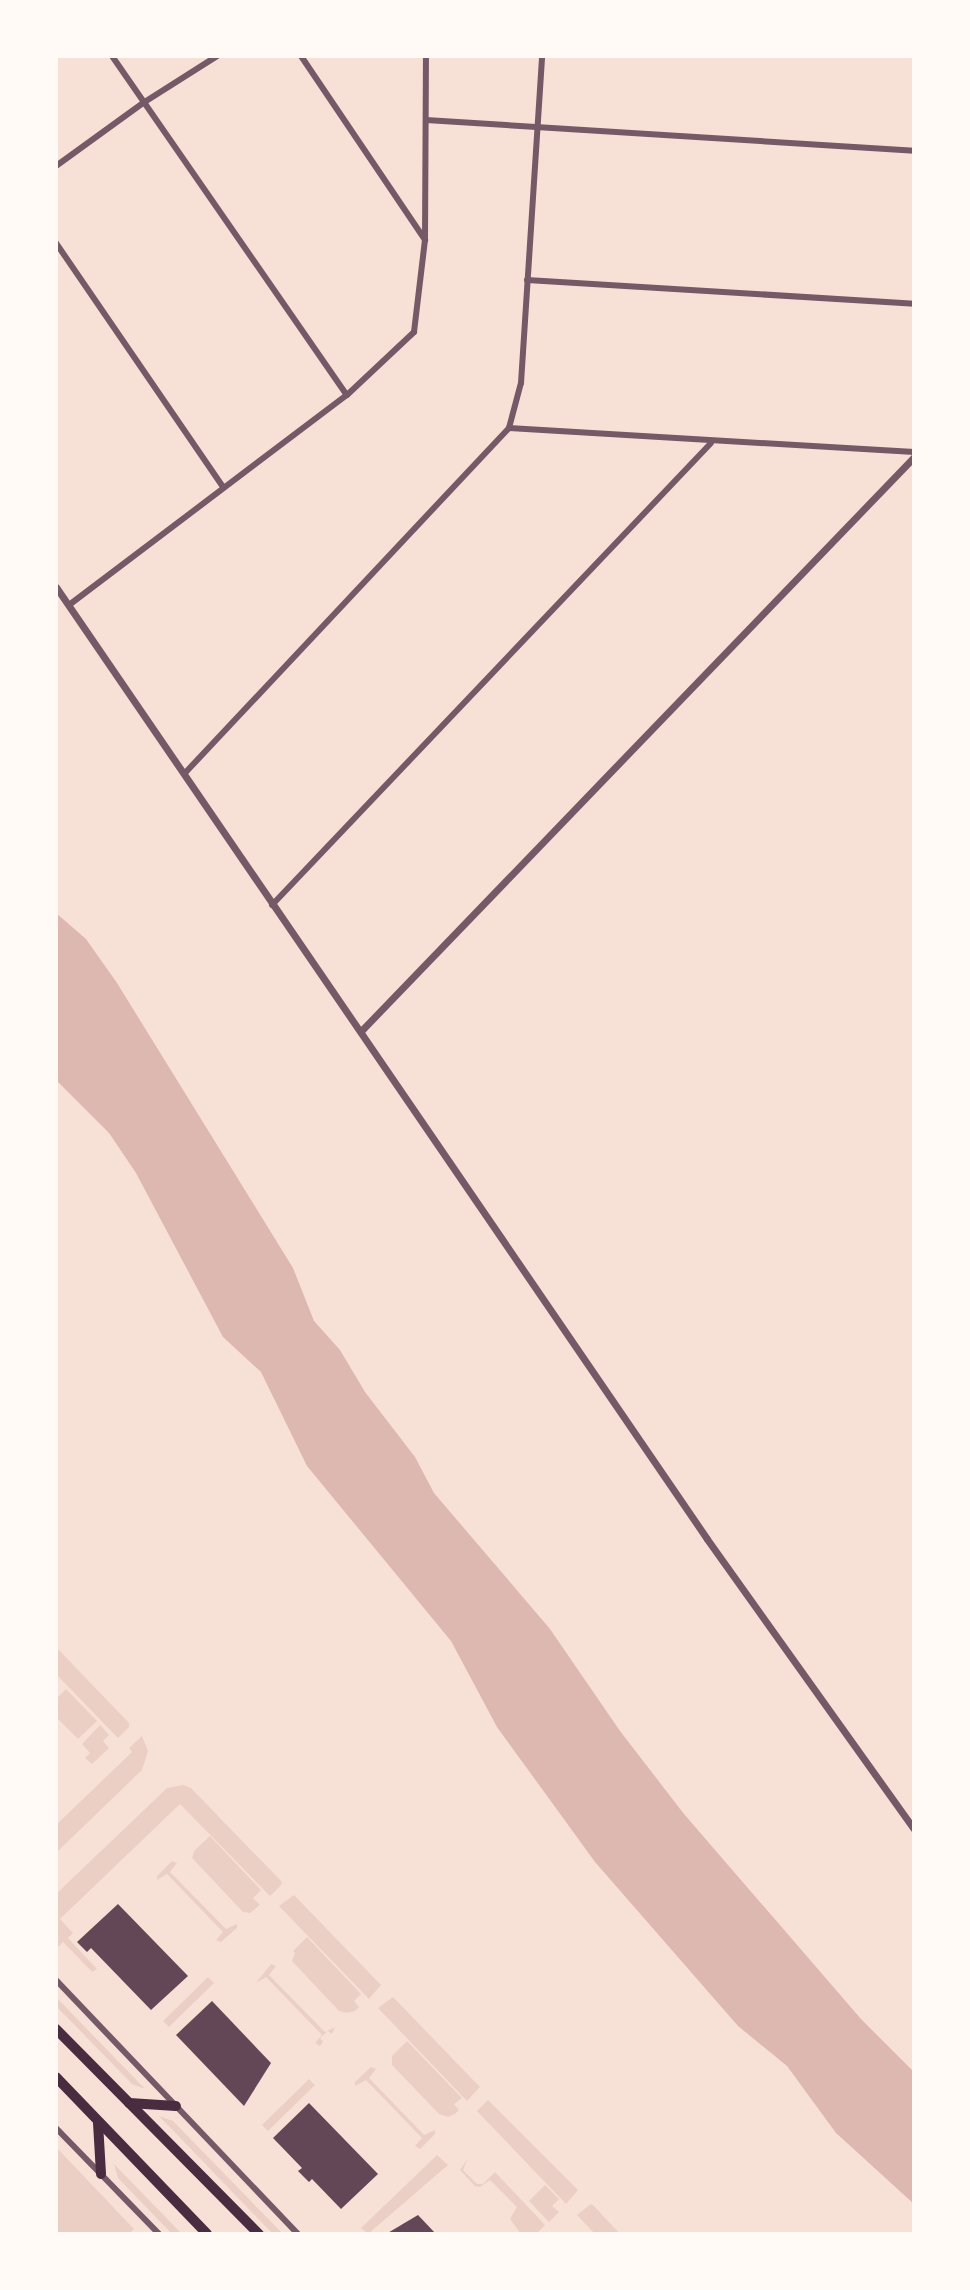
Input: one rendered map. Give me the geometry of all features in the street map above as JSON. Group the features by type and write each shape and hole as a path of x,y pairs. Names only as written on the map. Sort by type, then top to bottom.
{"highway":[{"path":"56,2029 259,2234"},
{"path":"56,2077 207,2234"},
{"path":"129,2103 177,2106"},
{"path":"98,2123 101,2174"}],"street":[{"path":"113,56 347,395"},
{"path":"56,166 143,103 217,56"},
{"path":"302,56 425,240"},
{"path":"69,605 347,395 414,332 425,240 426,56"},
{"path":"185,772 509,428 521,383 542,56"},
{"path":"426,120 539,125 914,151"},
{"path":"56,243 223,487"},
{"path":"527,280 914,304"},
{"path":"509,428 914,454"},
{"path":"272,905 711,443"},
{"path":"360,1031 914,454"},
{"path":"56,587 707,1539 914,1829"},
{"path":"56,1980 298,2234"},
{"path":"56,2128 159,2234"}],"shaded area":[{"path":"56,913 86,939 117,983 293,1268 314,1321 340,1350 365,1392 415,1457 434,1493 550,1629 620,1731 684,1814 861,2019 914,2072 914,2204 836,2133 787,2066 738,2026 595,1862 497,1727 451,1641 307,1466 261,1372 223,1337 136,1173 109,1133 56,1080"},
{"path":"56,1647 129,1723 129,1727 118,1738 56,1674"},
{"path":"66,1689 97,1721 78,1739 56,1717 56,1699"},
{"path":"100,1725 109,1735 103,1741 109,1748 92,1764 85,1758 90,1753 82,1744"},
{"path":"142,1736 148,1751 142,1770 56,1853 56,1825 132,1752 129,1748"},
{"path":"183,1785 191,1788 282,1882 281,1885 270,1896 180,1804 60,1919 73,1933 68,1938 97,1969 92,1972 63,1942 56,1949 56,1894 167,1788"},
{"path":"210,1836 261,1890 253,1898 260,1905 250,1913 243,1912 192,1858 194,1851"},
{"path":"172,1861 177,1863 170,1872 226,1929 237,1924 237,1928 221,1942 216,1940 223,1932 167,1874 157,1880 157,1876"},
{"path":"294,1895 381,1985 369,1999 279,1906"},
{"path":"307,1937 361,1994 354,2001 359,2007 355,2011 339,2011 292,1961 295,1953 293,1951"},
{"path":"271,1964 276,1966 269,1975 325,2032 335,2027 332,2034 328,2031 320,2038 323,2042 320,2046 315,2043 322,2035 266,1977 256,1983"},
{"path":"208,1977 214,1983 169,2027 163,2021"},
{"path":"56,1997 145,2089 132,2084 56,2006"},
{"path":"393,1997 480,2087 467,2101 378,2008"},
{"path":"407,2041 462,2098 454,2104 459,2110 455,2114 448,2117 439,2114 392,2065 392,2056"},
{"path":"371,2067 376,2069 369,2078 424,2135 435,2130 435,2134 420,2149 415,2146 422,2138 366,2080 355,2086 355,2082"},
{"path":"309,2079 315,2085 268,2131 262,2125"},
{"path":"488,2100 578,2190 566,2204 477,2111"},
{"path":"159,2116 173,2121 283,2234 273,2234"},
{"path":"56,2147 134,2229 129,2234 56,2234"},
{"path":"437,2155 448,2165 368,2234 361,2228"},
{"path":"468,2158 463,2170 477,2184 483,2184 495,2172 545,2225 536,2234 521,2234 510,2219 517,2207 490,2180 480,2187 475,2186 460,2170"},
{"path":"114,2164 182,2234 172,2234 118,2178"},
{"path":"545,2185 559,2199 552,2206 559,2212 549,2222 529,2201"},
{"path":"591,2204 620,2234 595,2234 577,2215"}],"building":[{"path":"118,1904 188,1976 151,2010 91,1948 87,1952 77,1942"},
{"path":"212,2001 271,2063 244,2106 176,2035"},
{"path":"309,2103 378,2174 341,2209 312,2179 309,2182 298,2171 302,2168 273,2138"},
{"path":"418,2215 436,2234 386,2234"}]}
